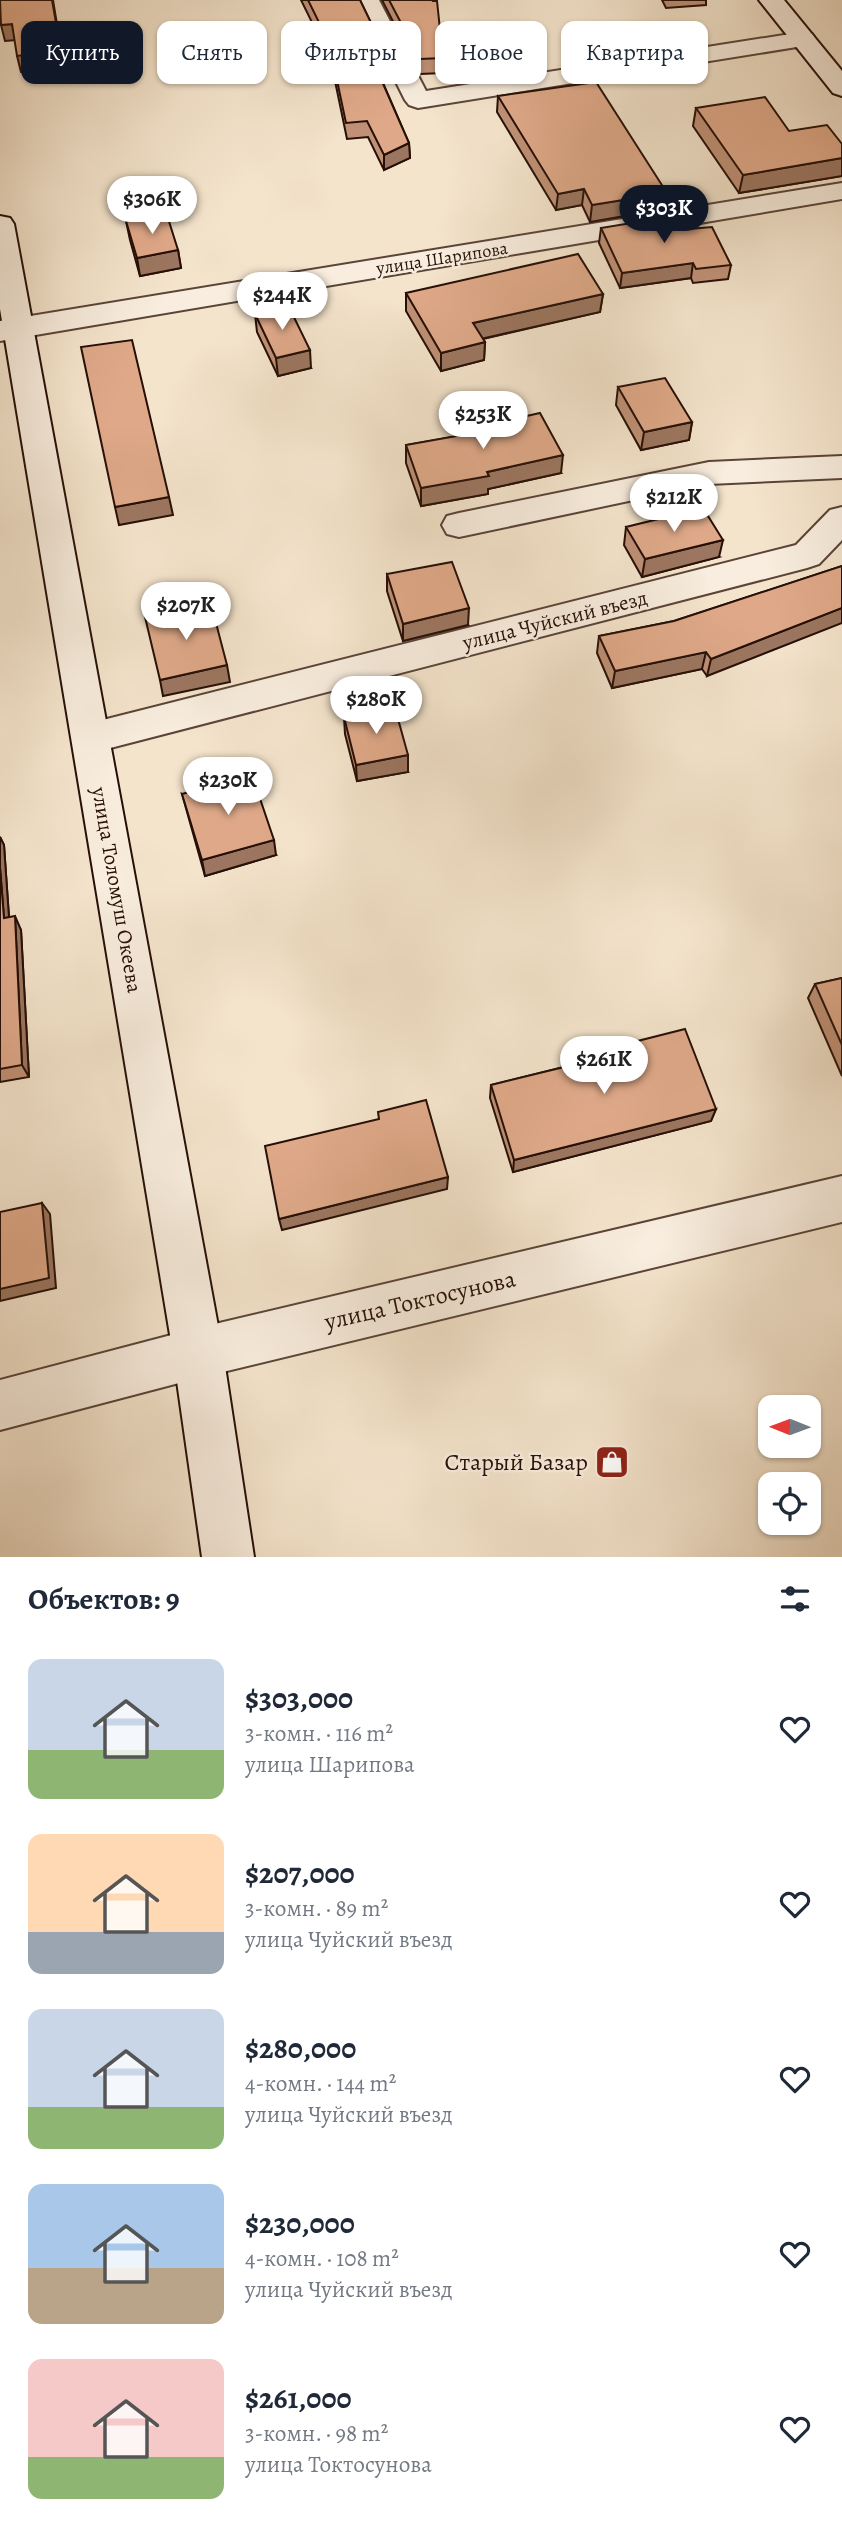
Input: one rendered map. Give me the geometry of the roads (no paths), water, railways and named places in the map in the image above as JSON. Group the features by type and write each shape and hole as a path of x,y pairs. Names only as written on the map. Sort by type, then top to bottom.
{"street":[{"path":"367,0 418,100 803,39"},
{"path":"771,0 842,88"},
{"name":"улица Шарипова","path":"9,330 842,191"},
{"name":"улица Толомуш Океева","path":"0,224 9,330 91,738 198,1353 228,1557"},
{"path":"459,525 709,473 842,467"},
{"name":"улица Чуйский въезд","path":"91,738 807,555 842,519"},
{"name":"улица Токтосунова","path":"0,1405 198,1353 842,1199"}],"place":[{"name":"Старый Базар","path":"612,1462"}]}
